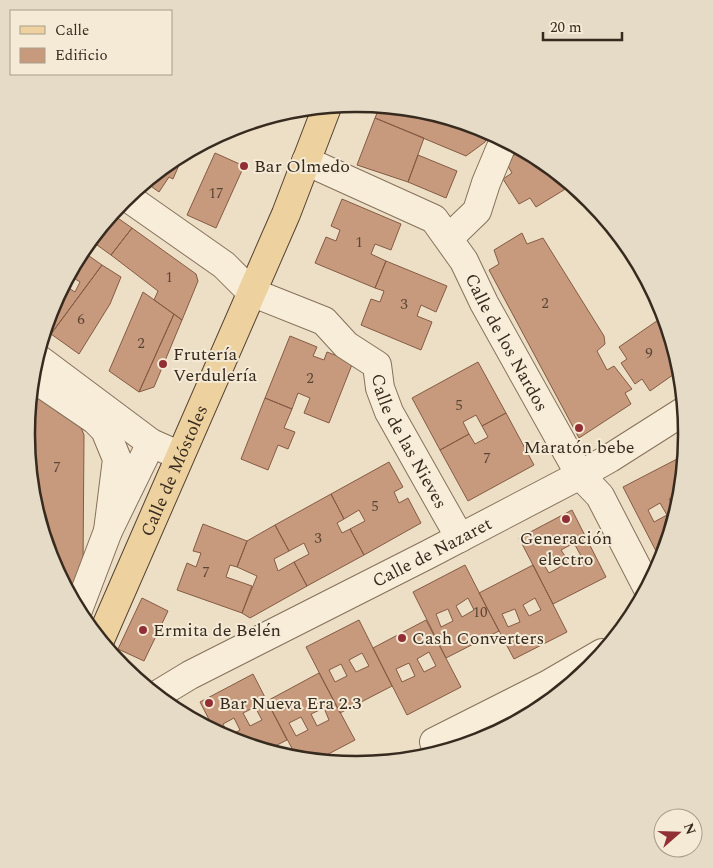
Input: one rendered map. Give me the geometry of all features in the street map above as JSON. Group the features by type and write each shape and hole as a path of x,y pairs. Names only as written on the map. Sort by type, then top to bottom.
{"main road":[{"name":"Calle de Móstoles","path":"103,633 179,456 261,296 286,214 324,114"}],"street":[{"path":"449,238 477,210 501,147"},
{"name":"Calle de los Nardos","path":"306,161 434,220 449,238 464,261 484,303 580,475 600,496 643,580"},
{"path":"134,203 224,265 261,296"},
{"name":"Calle de las Nieves","path":"261,296 324,321 346,345 376,365 380,388 389,412 460,538"},
{"path":"43,362 151,443 179,456"},
{"path":"39,382 95,420 106,430 117,459 108,531"},
{"name":"Calle de Nazaret","path":"166,690 580,475 677,415"},
{"path":"82,601 108,531 151,443"},
{"path":"434,742 547,685 577,668"}],"building":[{"path":"378,113 440,123 486,140 466,156 375,118"},
{"path":"375,118 424,138 408,182 357,165"},
{"path":"215,153 244,166 216,228 187,215"},
{"path":"418,155 457,171 446,198 408,182"},
{"path":"515,155 565,189 536,207 530,198 519,204 503,179 512,173 505,161"},
{"path":"178,167 173,179 169,177 159,192 152,187"},
{"path":"342,199 401,224 391,250 375,244 371,254 386,261 375,288 315,263 326,237 336,241 340,230 331,226"},
{"path":"118,218 132,228 111,255 96,245"},
{"path":"132,228 196,274 198,281 182,320 154,300 158,291 111,255"},
{"path":"522,233 527,244 543,238 604,336 605,344 597,351 607,370 614,366 632,389 625,393 631,404 579,438 489,270 499,264 494,250"},
{"path":"89,256 102,265 51,334 70,289 75,292 80,282 75,279"},
{"path":"386,261 447,286 436,312 421,305 417,316 432,322 421,350 361,325 371,299 380,302 384,291 375,288"},
{"path":"102,265 121,277 110,304 79,354 51,334"},
{"path":"143,292 174,314 139,392 109,371"},
{"path":"174,314 182,320 154,387 139,392"},
{"path":"657,321 673,375 650,391 642,379 635,384 621,363 627,359 619,347"},
{"path":"290,336 317,347 313,356 324,360 327,352 353,362 329,423 304,413 310,398 298,393 292,409 265,398"},
{"path":"478,362 506,413 482,426 476,415 463,422 469,434 440,450 412,398"},
{"path":"38,396 80,425 84,435 83,568 80,583 74,587 59,557 41,497 35,434"},
{"path":"265,398 292,409 284,428 295,432 288,449 278,445 268,470 241,459"},
{"path":"506,413 534,465 468,501 440,450 469,434 475,444 488,437 482,426"},
{"path":"677,459 672,497 669,499 671,502 667,517 656,551 623,487","holes":["660,503 667,515 654,522 648,510"]},
{"path":"389,462 403,487 394,492 399,503 408,498 421,523 364,555 350,529 365,521 359,510 344,519 331,494"},
{"path":"331,494 344,519 337,523 342,533 350,529 364,555 307,586 294,562 309,554 304,543 289,551 275,525"},
{"path":"572,510 606,577 553,604 519,538","holes":["574,543 581,556 569,562 561,550","552,554 560,567 549,573 541,560"]},
{"path":"203,524 247,541 237,567 230,565 226,577 252,586 242,613 177,590 187,563 196,567 201,553 193,551"},
{"path":"275,525 289,551 274,559 278,571 294,562 307,586 250,618 242,613 257,576 237,567 247,541"},
{"path":"465,565 499,631 446,658 413,592","holes":["468,598 474,610 462,617 456,606","448,609 453,621 441,627 436,614"]},
{"path":"533,565 567,632 514,659 479,593","holes":["535,598 541,610 529,616 523,605","515,609 520,622 508,627 502,614"]},
{"name":"Ermita de Belén","path":"142,598 168,611 144,661 118,649"},
{"path":"359,620 392,686 340,713 306,647","holes":["362,653 369,666 356,672 349,660","341,664 347,676 335,682 329,670"]},
{"path":"426,620 461,687 407,715 373,648","holes":["429,652 436,666 424,672 417,659","409,663 415,676 402,682 396,669"]},
{"path":"319,673 355,740 328,754 292,749 267,701","holes":["324,708 329,720 317,726 311,714","301,717 308,730 296,736 289,723"]},
{"path":"253,674 287,740 273,745 236,732 240,730 234,718 223,724 224,727 209,719 200,702","holes":["255,707 262,720 250,726 243,713"]}],"place":[{"name":"Bar Olmedo","path":"244,166"},
{"name":"Frutería Verdulería","path":"163,364"},
{"name":"Maratón bebe","path":"579,428"},
{"name":"Generación electro","path":"566,519"},
{"name":"Ermita de Belén","path":"143,630"},
{"name":"Cash Converters","path":"402,638"},
{"name":"Bar Nueva Era 2.3","path":"209,703"}]}
